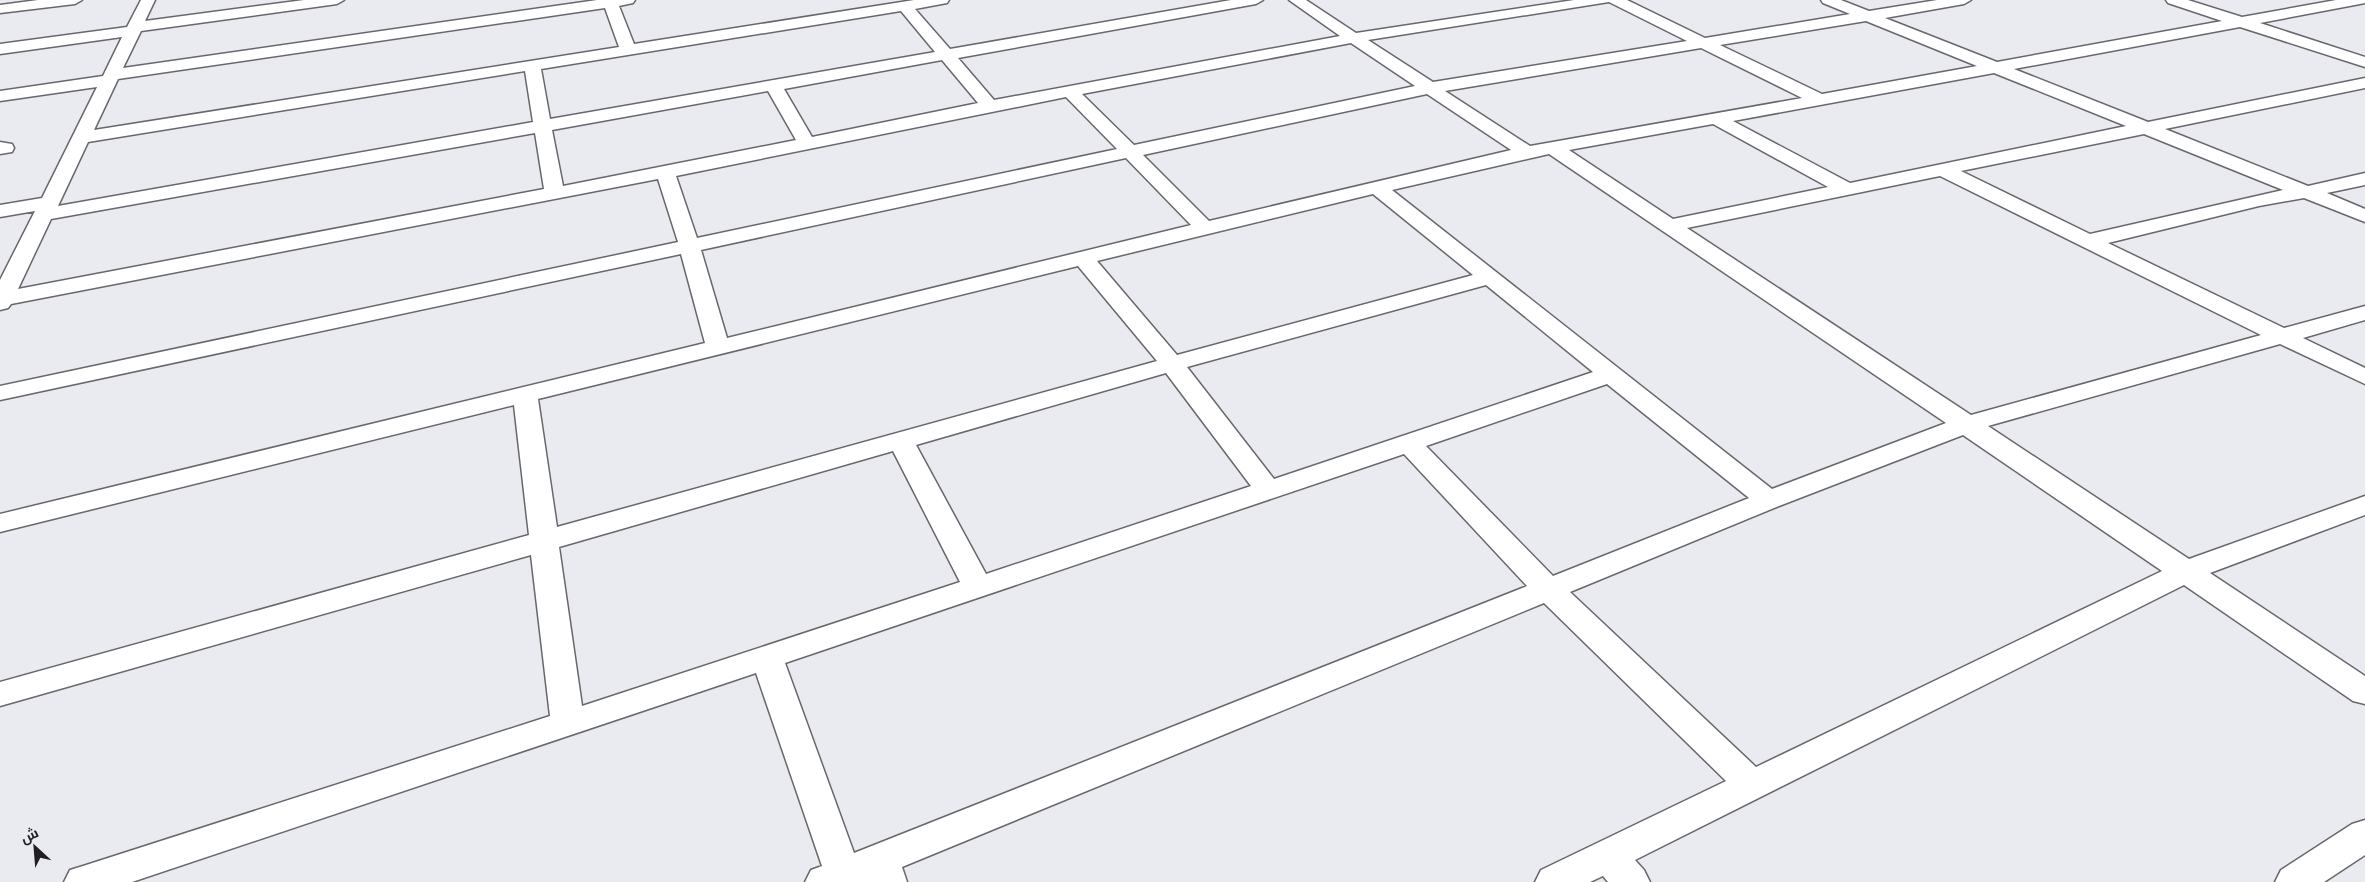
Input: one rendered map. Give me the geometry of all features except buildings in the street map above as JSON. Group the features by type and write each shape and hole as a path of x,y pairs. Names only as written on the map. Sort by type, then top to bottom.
{"street":[{"path":"0,9 75,0"},
{"path":"2,294 83,136 148,0"},
{"path":"0,49 337,0"},
{"path":"0,96 111,77 610,1 628,0"},
{"path":"83,136 942,0"},
{"path":"0,210 47,208 773,86 1256,0"},
{"path":"1296,0 1527,152"},
{"path":"2,294 554,193 990,106 1353,38 1603,0"},
{"path":"1615,0 1820,100"},
{"path":"1828,0 2144,129 2365,216"},
{"path":"0,393 1430,88 1964,0"},
{"path":"2173,0 2365,62"},
{"path":"0,523 1205,228 1527,152 2360,0"},
{"path":"610,1 628,50"},
{"path":"905,6 990,106"},
{"path":"532,65 554,193"},
{"path":"1668,226 1845,188 2365,83"},
{"path":"773,86 807,143"},
{"path":"1070,91 1205,228"},
{"path":"1714,118 1845,188"},
{"path":"1552,147 1968,424 2365,692"},
{"path":"1941,169 2365,377"},
{"path":"664,172 689,246 718,348"},
{"path":"2088,241 2259,200 2365,179"},
{"path":"1376,188 1769,500"},
{"path":"1084,258 1172,364 1268,490"},
{"path":"0,694 544,543 1172,364 1488,278"},
{"path":"767,658 833,878 884,871 1549,590 1769,500 1968,424 2365,313"},
{"path":"83,882 568,724 1268,490 1410,445 1611,374"},
{"path":"525,395 568,724"},
{"path":"901,442 978,587"},
{"path":"1410,445 1549,590 1751,784"},
{"path":"1554,882 1619,868 1751,784 2187,571 2365,504"},
{"path":"2294,882 2365,835"}]}
